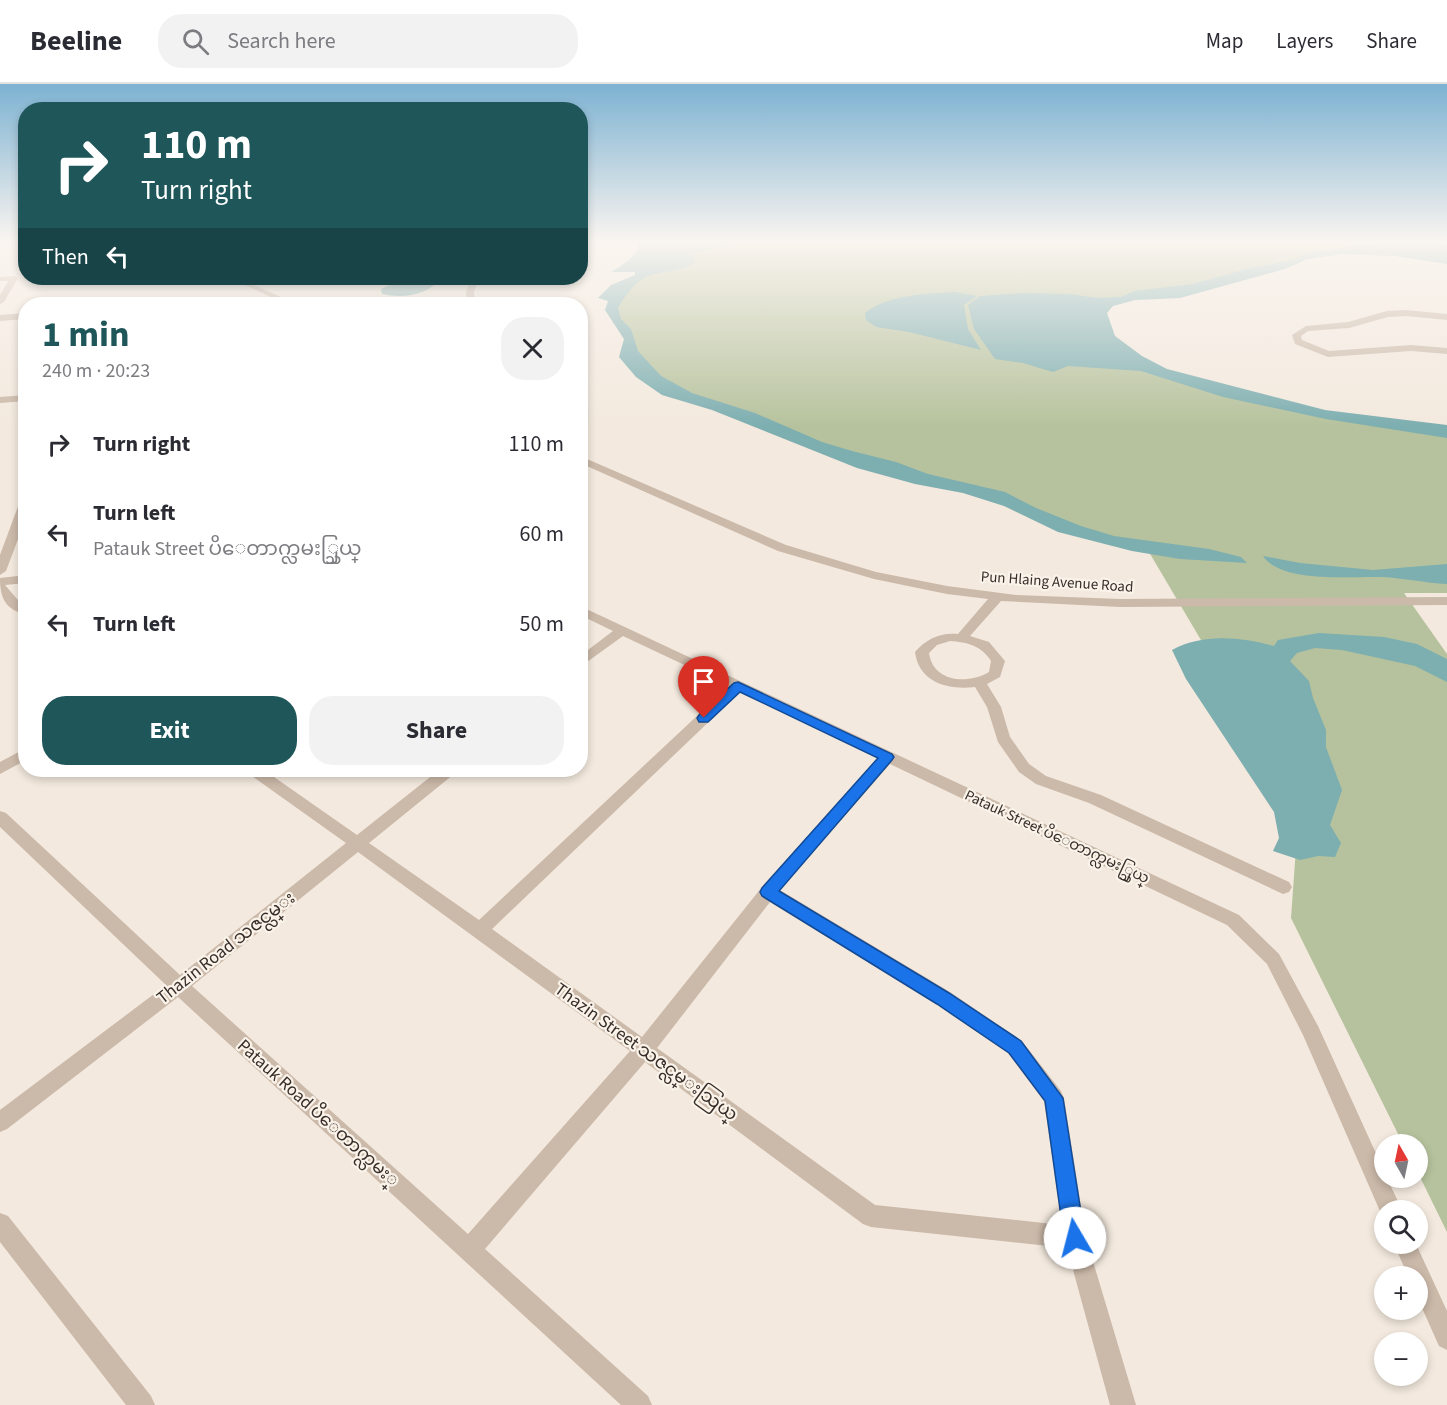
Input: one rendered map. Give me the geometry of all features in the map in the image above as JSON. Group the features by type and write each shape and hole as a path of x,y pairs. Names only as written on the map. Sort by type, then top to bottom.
{"street":[{"path":"1447,317 1407,313 1387,315 1349,325 1306,329 1296,335 1298,342 1310,349 1328,354 1403,348 1447,351"},
{"path":"0,318 18,317"},
{"path":"0,400 18,399"},
{"name":"Pun Hlaing Avenue Road","path":"588,463 782,548 874,575 947,590 998,596 1120,603 1447,601"},
{"path":"0,571 18,523"},
{"path":"0,582 18,580"},
{"path":"0,587 18,606"},
{"path":"961,638 998,596"},
{"name":"Patauk Street ပိေတာက္လမး္သြယ္","path":"588,614 1233,920 1273,959 1311,1032 1387,1200"},
{"path":"588,657 622,630"},
{"path":"950,637 961,638 981,644 995,655 998,662 995,674 980,683 958,684 937,678 924,666 922,652 932,642 950,637"},
{"path":"980,683 994,707 1003,738 1024,768 1041,780 1095,799 1283,887"},
{"path":"480,930 738,686"},
{"path":"469,1250 643,1050 768,892 887,757"},
{"path":"0,769 18,758"},
{"name":"Thazin Street သဇင္လမ္းသြယ္","path":"264,777 480,930 871,1216 1075,1238"},
{"name":"Thazin Road သဇင္လမ္း","path":"0,1122 179,986 440,777"},
{"name":"Patauk Road ပိေတာက္လမး္","path":"0,817 179,986 639,1405"},
{"path":"768,892 943,998 1015,1047 1054,1098 1075,1238 1124,1405"},
{"path":"0,1224 142,1405"},
{"path":"1409,1254 1447,1338"}],"green space":[{"path":"617,305 1091,305 1083,306 1136,364 1327,414 1447,429 1447,593 1404,593 1447,654 1447,1232 1425,1188 1428,1188 1428,1134 1398,1134 1291,918 1299,806 1146,547 1076,532 983,495 864,461 676,392 633,360 612,311"}],"water":[{"path":"607,305 620,305 618,308 621,319 631,329 638,351 661,376 692,393 755,413 822,442 896,462 928,474 1005,492 1036,508 1081,526 1114,536 1209,549 1241,557 1247,563 1180,559 1132,551 1058,532 1004,506 963,493 915,484 857,468 712,410 662,395 636,377 619,357 624,339 605,310"},
{"path":"879,305 965,305 968,329 981,350 909,332 876,327 866,320 865,313"},
{"path":"968,305 1118,305 1113,306 1107,313 1115,336 1142,356 1167,369 1325,410 1447,425 1447,438 1326,419 1223,397 1141,371 1068,366 1053,372 1023,363 995,359 974,329"},
{"path":"1263,556 1300,563 1373,570 1447,564 1447,584 1382,577 1301,575 1272,565"},
{"path":"1319,633 1384,637 1417,644 1447,659 1447,682 1415,666 1342,650 1315,648 1297,653 1290,661 1309,681 1326,730 1326,747 1342,790 1330,825 1341,843 1335,857 1318,856 1300,860 1273,851 1279,838 1274,812 1186,679 1172,650 1196,641 1222,638 1248,640 1274,646 1278,640"}],"route":[{"path":"704,718 738,686 887,757 768,892 943,998 1015,1047 1054,1098 1075,1238"}]}
